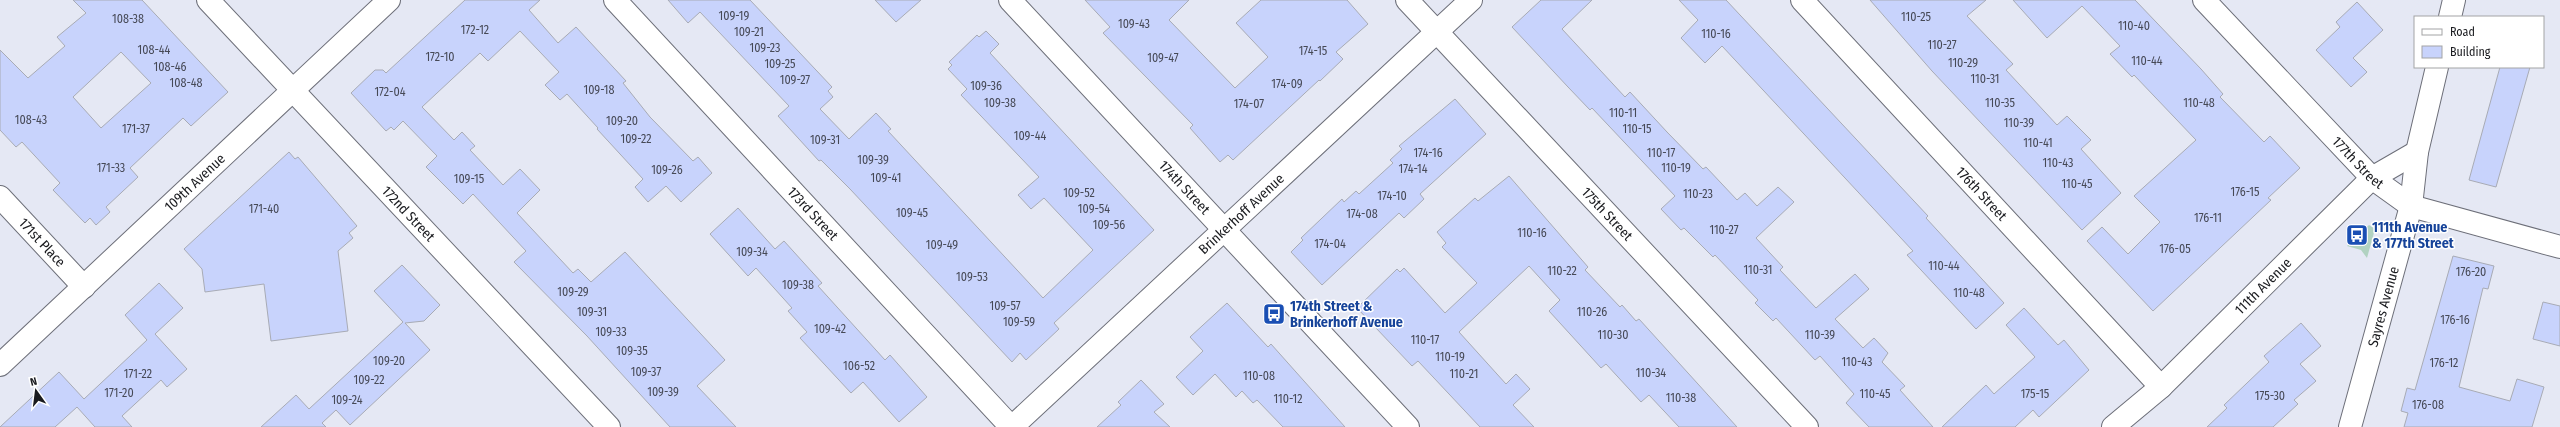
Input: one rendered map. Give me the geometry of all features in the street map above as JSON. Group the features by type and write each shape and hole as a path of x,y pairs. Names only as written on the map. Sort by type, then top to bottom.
{"street":[{"name":"172nd Street","path":"208,0 294,89 609,427"},
{"name":"109th Avenue","path":"0,365 389,0"},
{"name":"173rd Street","path":"615,0 1012,427"},
{"name":"174th Street","path":"1010,0 1408,427"},
{"name":"175th Street","path":"1407,0 1807,427"},
{"name":"Brinkerhoff Avenue","path":"1012,427 1222,229 1471,0"},
{"name":"176th Street","path":"1802,0 2161,387"},
{"name":"177th Street","path":"2204,0 2372,178 2411,206 2560,247"},
{"path":"2450,16 2454,0"},
{"name":"Sayres Avenue","path":"2350,427 2411,206 2418,152 2438,68"},
{"name":"111th Avenue","path":"2113,427 2161,387 2372,178 2418,152"},
{"name":"171st Place","path":"0,197 84,287"}],"green space":[{"path":"2369,225 2375,229 2367,258 2361,250 2347,246"}],"building":[{"path":"73,0 142,0 228,92 191,126 183,118 130,168 138,177 106,207 110,212 96,225 90,218 85,223 53,190 60,183 22,142 16,147 0,130 0,50 28,78 65,46 57,37 86,13","holes":["121,52 151,83 101,128 73,97"]},
{"path":"465,0 540,0 529,10 558,43 576,27 626,81 623,83 650,117 693,161 698,157 712,173 681,202 666,186 648,202 635,187 643,179 567,94 560,100 545,85 559,72 520,31 488,61 480,53 422,107 454,140 462,132 475,146 470,150 503,185 520,169 540,190 517,213 573,273 578,269 591,282 625,252 725,360 697,386 736,427 670,427 587,336 514,262 526,251 473,194 463,204 426,167 437,156 403,121 394,130 391,127 386,131 351,93 375,70 383,70 386,73"},
{"path":"668,0 750,0 832,87 828,91 833,97 820,109 849,139 876,113 891,129 888,131 1043,298 1093,250 1044,198 1031,209 1018,195 1039,177 961,95 967,89 948,69 952,65 949,62 977,35 979,37 986,31 999,44 990,53 1154,230 1054,323 1059,329 1026,360 1020,353 1012,362 850,189 821,160 819,161 778,116 789,106 700,12 688,23"},
{"path":"875,0 921,0 896,22"},
{"path":"1085,0 1189,0 1169,20 1235,88 1268,57 1236,23 1261,0 1347,0 1368,24 1336,52 1343,59 1320,81 1319,80 1233,160 1228,155 1220,162 1190,128 1193,125 1103,33 1110,27"},
{"path":"1541,0 1592,0 1562,29 1625,97 1630,92 1703,169 1706,167 1737,200 1745,193 1757,206 1778,187 1794,202 1756,238 1783,267 1780,270 1816,308 1855,274 1869,289 1835,319 1863,348 1874,338 1888,353 1882,362 1905,386 1900,390 1933,427 1869,427 1846,403 1854,394 1820,356 1815,360 1776,318 1773,321 1755,303 1758,300 1715,255 1713,257 1684,228 1681,230 1661,209 1675,196 1592,108 1590,110 1512,27"},
{"path":"1679,0 1726,0 1928,216 1926,218 2004,303 1976,329 1907,255 1913,251 1722,46 1705,63 1681,38 1698,20"},
{"path":"1870,0 1986,0 1967,16 2013,64 2006,70 2057,125 2067,116 2091,140 2081,149 2121,193 2082,230 1932,71"},
{"path":"2013,0 2135,0 2201,69 2223,94 2220,97 2264,142 2270,136 2300,168 2268,198 2271,200 2153,311 2087,241 2102,227 2128,254 2160,222 2134,196 2196,140 2134,75 2132,77 2110,54 2120,46 2082,6 2047,38"},
{"path":"2357,2 2383,30 2353,58 2367,72 2351,87 2316,50 2340,27 2336,22"},
{"path":"2500,68 2530,68 2496,187 2469,180"},
{"path":"1455,99 1486,134 1420,194 1424,199 1404,218 1399,213 1322,285 1291,252 1303,240 1301,238 1342,199 1344,202 1356,191 1359,194 1393,163 1390,160 1402,149 1399,146"},
{"path":"289,152 295,159 298,157 357,226 349,233 353,238 338,251 348,331 271,341 264,284 205,292 202,269 184,249"},
{"path":"1509,176 1588,267 1585,270 1620,307 1622,305 1636,321 1639,319 1737,427 1679,427 1649,395 1641,402 1606,364 1601,368 1549,311 1560,300 1529,266 1459,332 1506,384 1516,374 1530,389 1513,405 1534,427 1480,427 1418,361 1412,366 1357,308 1397,269 1400,272 1404,268 1445,313 1477,283 1442,247 1446,243 1437,232 1475,198 1478,201"},
{"path":"738,208 775,249 784,241 822,283 818,286 885,360 890,355 927,397 899,422 863,382 851,393 800,338 807,332 788,311 792,308 756,268 748,276 710,234"},
{"path":"2453,256 2494,266 2488,289 2483,288 2459,387 2510,401 2517,379 2544,387 2532,427 2404,427 2408,413 2401,411 2407,388 2415,390"},
{"path":"402,265 440,305 424,321 405,323 430,350 350,425 336,410 322,423 326,427 261,427 296,395 309,409 403,322 374,291"},
{"path":"159,283 183,308 155,334 187,369 167,387 161,380 122,416 132,427 95,427 77,407 55,427 0,427 59,372 84,399 147,340 125,315"},
{"path":"2543,302 2560,306 2560,346 2533,339"},
{"path":"1227,303 1268,347 1271,344 1345,427 1283,427 1257,400 1253,403 1242,391 1236,397 1215,374 1193,395 1176,377 1203,351 1190,337"},
{"path":"2024,308 2058,345 2064,340 2089,370 2039,417 2033,410 2015,427 1942,427 1986,385 1994,394 2035,357 2006,325"},
{"path":"2301,323 2321,346 2300,364 2316,381 2294,400 2298,404 2273,427 2207,427 2227,408 2224,405 2269,362 2264,356"},
{"path":"1141,380 1164,404 1154,412 1170,427 1097,427 1121,405 1118,402"}],"place":[{"name":"111th Avenue & 177th Street","path":"2357,235"},
{"name":"174th Street & Brinkerhoff Avenue","path":"1274,314"}]}
